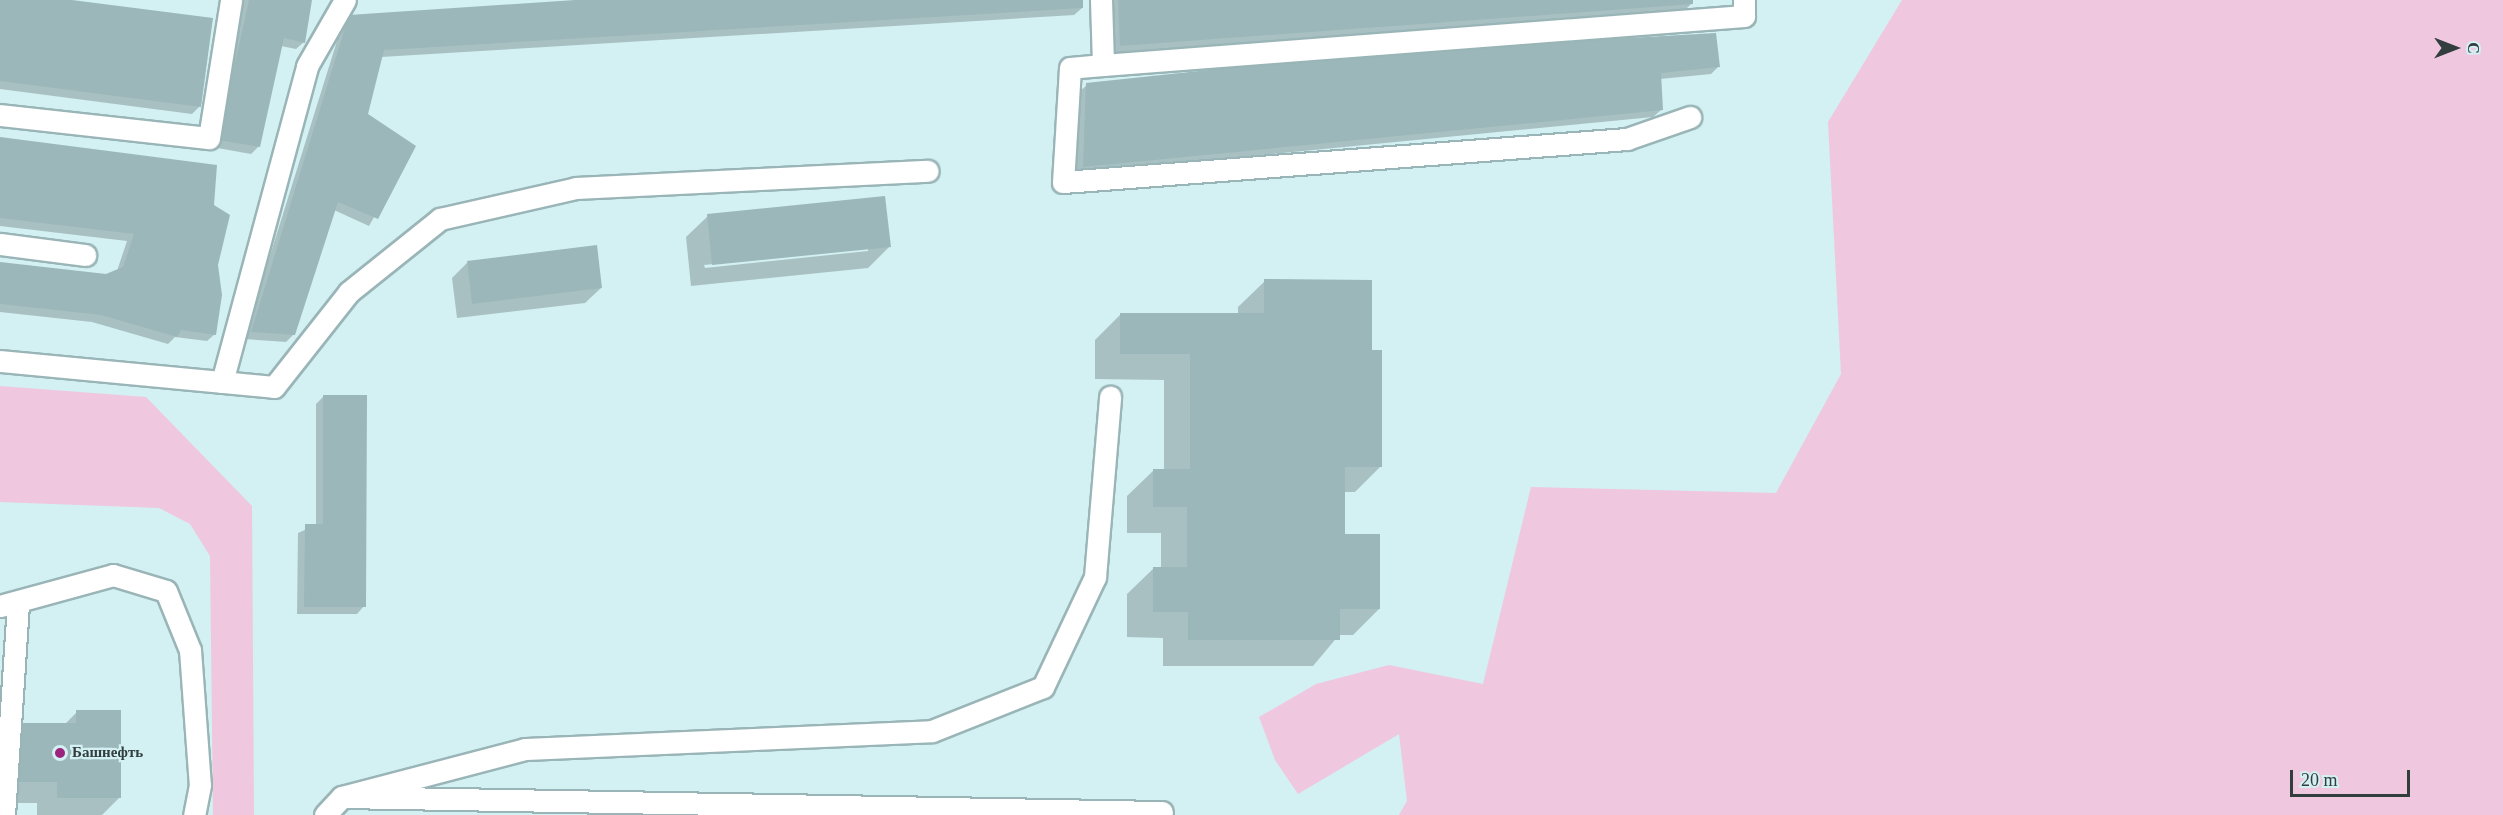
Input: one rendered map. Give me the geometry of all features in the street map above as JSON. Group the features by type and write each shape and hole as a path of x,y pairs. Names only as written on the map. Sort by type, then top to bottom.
{"lane":[{"path":"0,115 209,138 231,0"},
{"path":"222,382 307,66 345,0"},
{"path":"1101,0 1103,65"},
{"path":"1690,117 1627,139 1063,182 1070,68 1744,16 1744,0"},
{"path":"0,362 274,387 349,292 440,219 576,188 928,171"},
{"path":"0,244 85,255"},
{"path":"325,815 342,797 525,749 932,731 1043,687 1095,577 1110,397"},
{"path":"4,815 9,604 113,576 166,591 190,650 200,785 194,815"},
{"path":"342,797 1162,812"}],"shaded area":[{"path":"1902,0 2503,0 2503,815 1399,815 1407,801 1399,734 1298,794 1275,760 1259,717 1316,684 1389,665 1483,684 1531,487 1776,493 1841,374 1828,122"},
{"path":"0,386 146,397 252,506 254,815 213,815 210,556 190,524 159,508 0,502"}],"building":[{"path":"0,0 72,0 213,18 201,107 0,81"},
{"path":"249,0 312,0 305,43 284,38 260,147 218,140"},
{"path":"575,0 1083,0 1083,8 384,50 368,114 416,146 378,219 338,202 295,335 251,332 349,15"},
{"path":"1118,0 1693,0 1693,4 1120,46"},
{"path":"1716,33 1720,67 1661,73 1663,110 1083,167 1086,83 1368,53"},
{"path":"0,137 217,165 214,205 230,215 218,265 222,295 216,335 181,330 177,337 101,315 0,304 0,262 106,274 123,267 134,234 0,218"},
{"path":"885,196 891,247 712,265 707,214"},
{"path":"597,245 602,288 472,304 467,261"},
{"path":"1264,279 1372,280 1372,350 1382,350 1382,467 1345,467 1345,534 1380,534 1380,609 1340,609 1340,640 1188,640 1188,612 1153,612 1153,567 1187,567 1187,507 1153,507 1153,469 1190,469 1190,354 1120,354 1120,313 1264,313"},
{"path":"323,395 367,395 366,607 304,607 305,524 323,524"},
{"name":"Башнефть","path":"76,710 121,710 121,798 57,798 57,782 0,782 0,723 76,723"}],"place":[{"name":"Башнефть","path":"60,753"}]}
